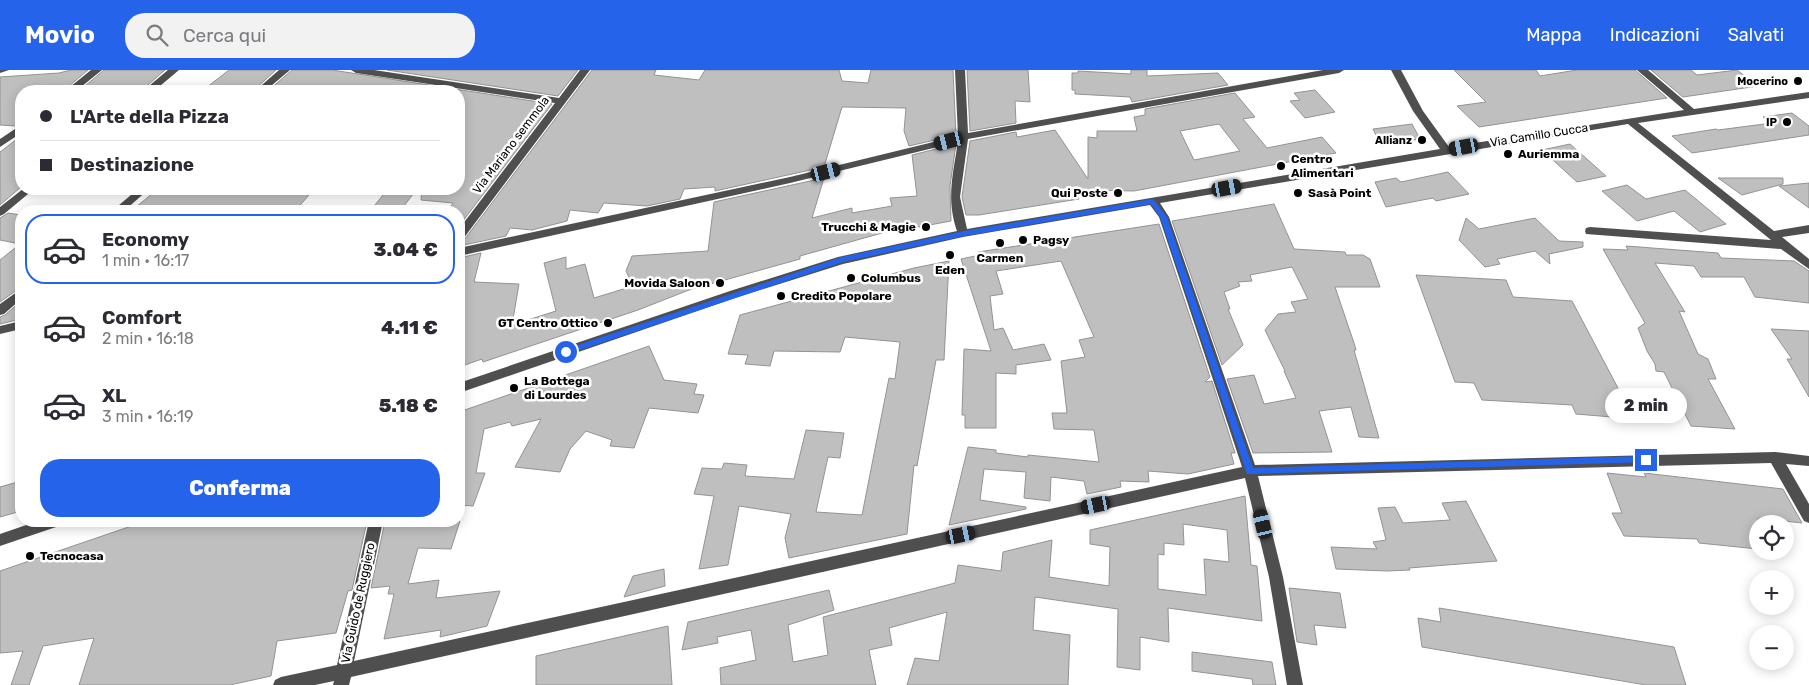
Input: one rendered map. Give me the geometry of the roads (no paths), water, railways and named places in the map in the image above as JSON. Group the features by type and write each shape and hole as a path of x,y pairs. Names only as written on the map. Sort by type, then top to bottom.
{"street":[{"path":"78,85 97,70"},
{"path":"155,85 174,70"},
{"path":"267,85 285,70"},
{"path":"356,70 454,85"},
{"name":"Via Mariano semmola","path":"465,228 584,70"},
{"path":"960,70 964,138 954,186 958,221 964,233"},
{"path":"465,251 790,180 964,138 1339,70"},
{"path":"1396,70 1418,111 1446,150"},
{"path":"1642,70 1692,112"},
{"path":"465,87 559,101"},
{"name":"Via Camillo Cucca","path":"465,386 734,294 842,260 964,233 1446,150 1809,95"},
{"path":"1630,121 1809,265"},
{"path":"0,144 15,133"},
{"path":"0,212 21,195"},
{"path":"124,205 137,195"},
{"path":"1153,201 1164,217 1250,471 1276,577 1295,685"},
{"path":"1773,235 1809,229"},
{"path":"1590,231 1784,245"},
{"path":"0,311 15,298"},
{"path":"0,330 15,326"},
{"path":"1775,457 1809,517"},
{"path":"281,685 342,678 1250,471 1775,457 1809,461"},
{"path":"0,540 40,527"},
{"name":"Via Guido de Ruggiero","path":"342,678 375,527"}],"place":[{"name":"Mocerino","path":"1798,81"},
{"name":"IP","path":"1787,122"},
{"name":"Allianz","path":"1422,140"},
{"name":"Auriemma","path":"1508,154"},
{"name":"Centro Alimentari","path":"1281,166"},
{"name":"Qui Poste","path":"1118,193"},
{"name":"Sasà Point","path":"1298,193"},
{"name":"Trucchi & Magie","path":"926,227"},
{"name":"Pagsy","path":"1023,240"},
{"name":"Carmen","path":"1000,243"},
{"name":"Eden","path":"950,255"},
{"name":"Columbus","path":"851,278"},
{"name":"Movida Saloon","path":"720,283"},
{"name":"Credito Popolare","path":"781,296"},
{"name":"GT Centro Ottico","path":"608,323"},
{"name":"La Bottega di Lourdes","path":"514,388"},
{"name":"Tecnocasa","path":"30,556"}]}
